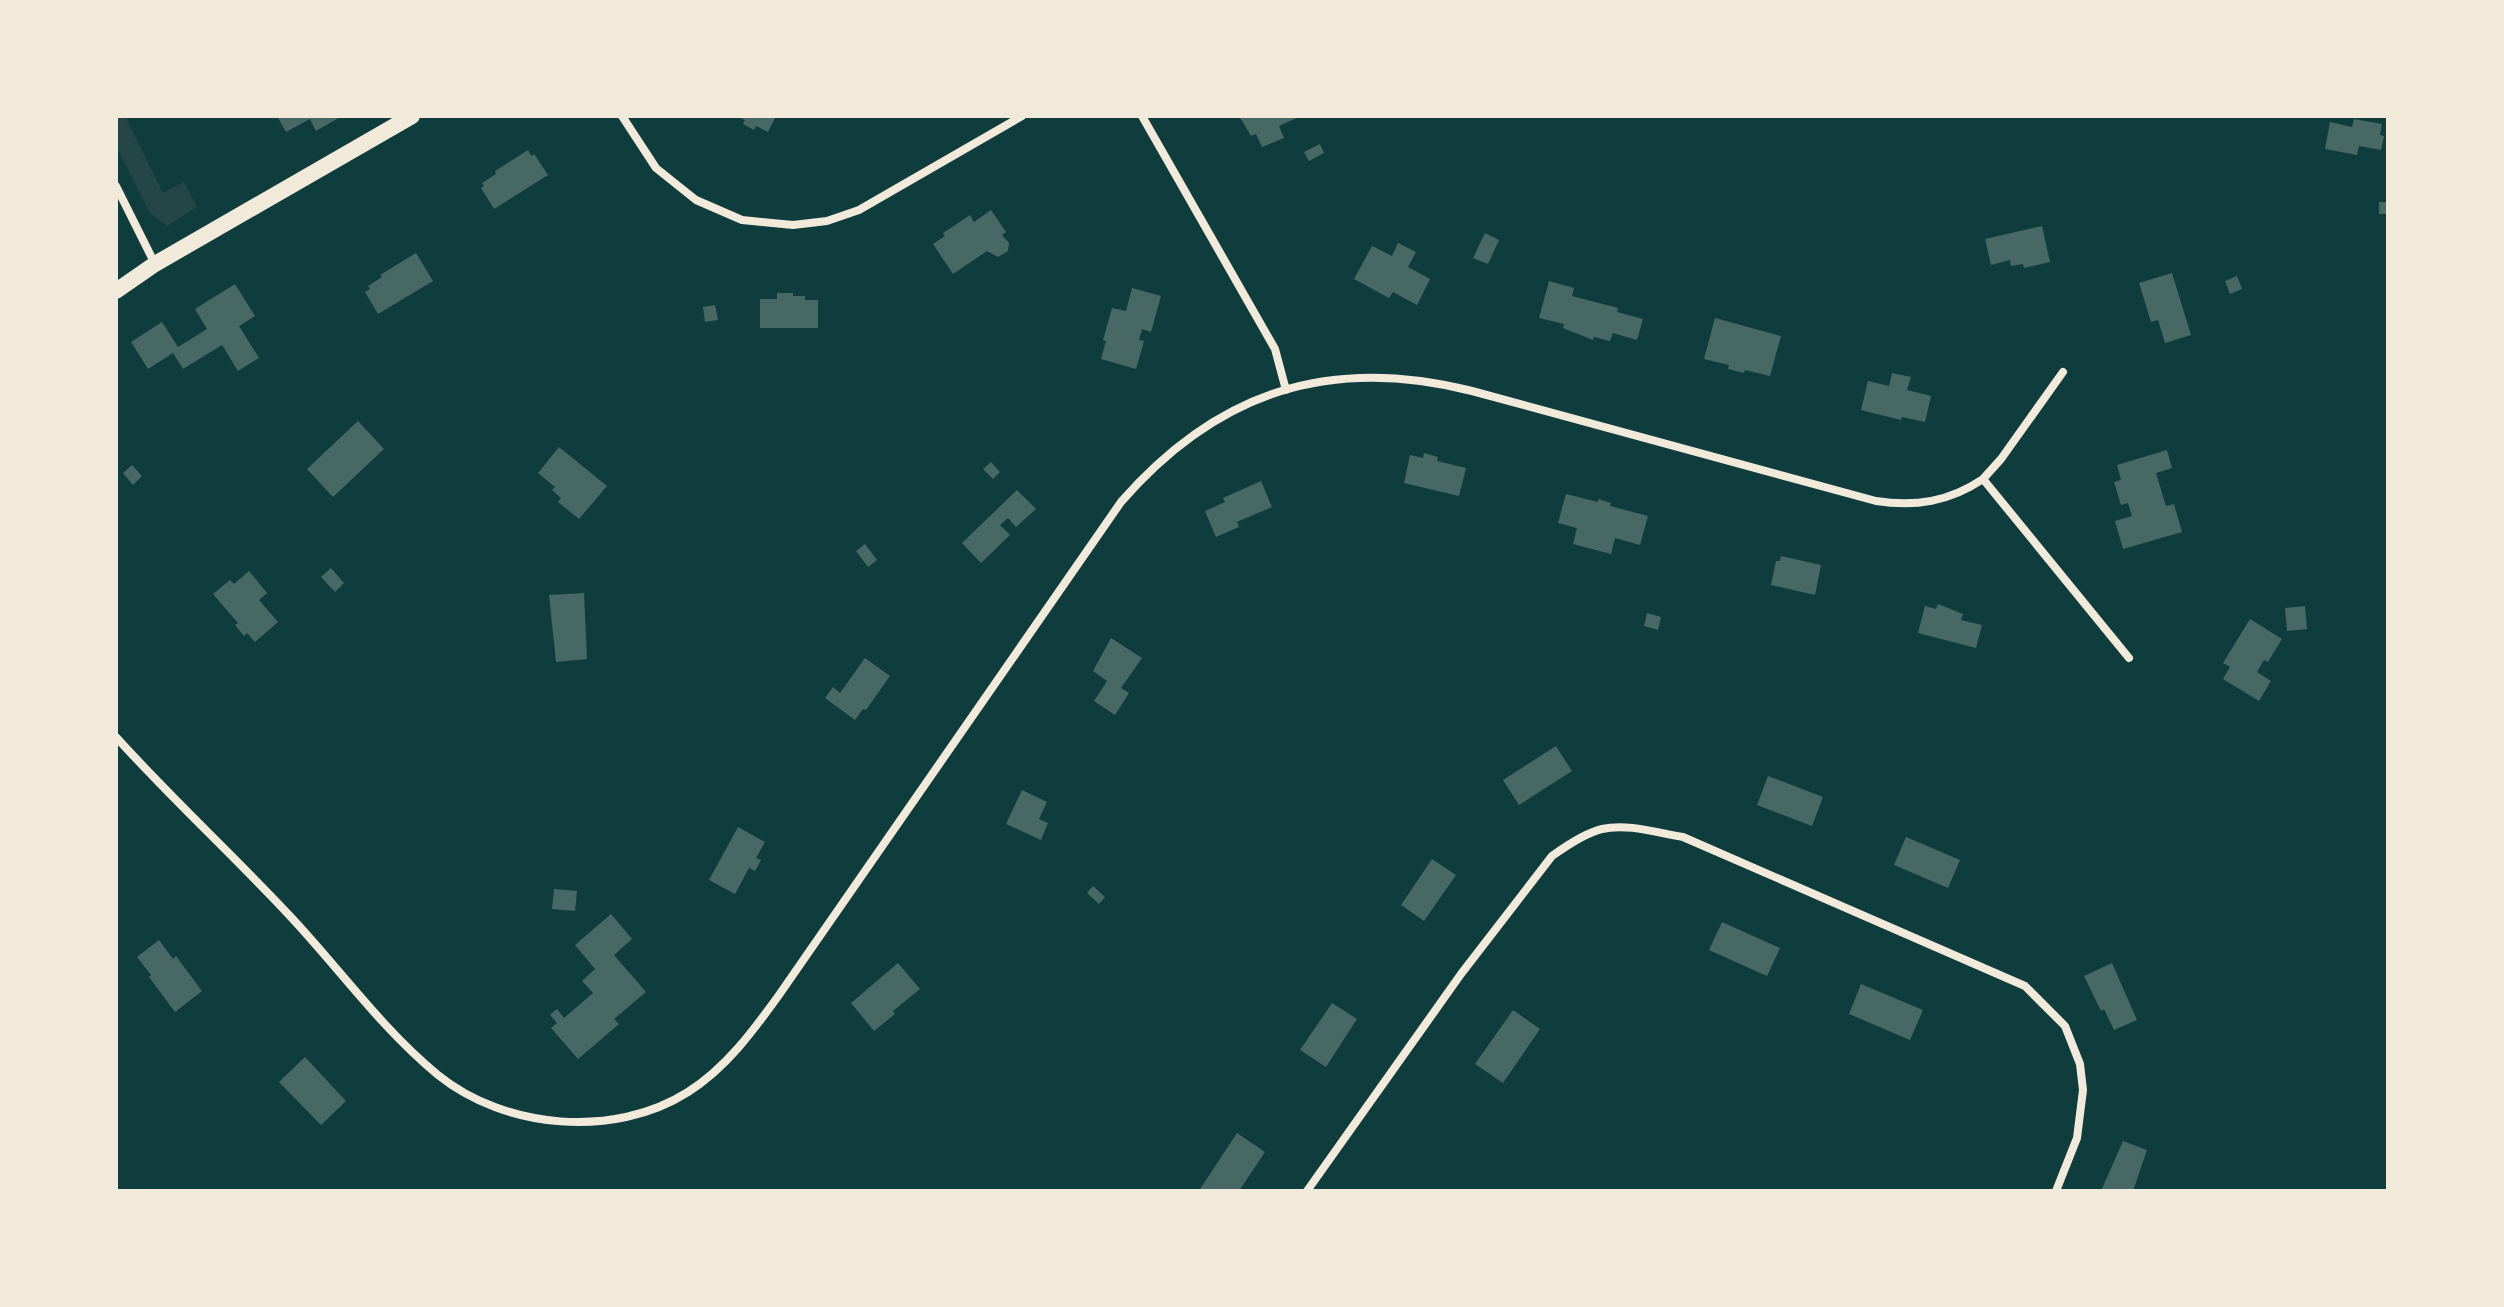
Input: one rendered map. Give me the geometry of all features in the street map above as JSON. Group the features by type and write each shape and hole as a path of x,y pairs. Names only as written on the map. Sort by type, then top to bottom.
{"main road":[{"path":"116,291 155,264 412,116"}],"street":[{"path":"622,116 645,154 682,191 726,215 776,225 810,224 859,210 1022,116"},
{"path":"1142,116 1275,349 1286,390"},
{"path":"116,186 155,264"},
{"path":"116,737 291,916 392,1033 440,1077 484,1103 535,1119 597,1121 637,1113 689,1091 710,1076 755,1027 1121,502 1145,475 1223,414 1286,390 1321,382 1356,377 1429,381 1876,501 1928,503 1970,488 1993,470 2063,372"},
{"path":"1983,479 2129,658"},
{"path":"1307,1191 1461,974 1552,856 1601,829 1630,828 1683,837 2025,986 2065,1026 2080,1064 2083,1090 2077,1138 2056,1191"}],"shaded area":[{"path":"116,116 125,116 163,193 184,182 197,207 167,226 150,213 116,146"}],"building":[{"path":"277,116 342,116 316,131 310,119 286,132"},
{"path":"736,116 776,116 768,132 756,126 754,130"},
{"path":"1239,116 1301,116 1279,126 1284,138 1262,147 1256,134 1251,136"},
{"path":"2354,119 2382,124 2380,135 2384,136 2381,150 2359,146 2357,155 2325,149 2330,122 2352,127"},
{"path":"1320,144 1324,153 1309,161 1304,152"},
{"path":"528,150 548,175 494,209 481,188 484,186 482,183"},
{"path":"2379,202 2388,202 2388,214 2379,214"},
{"path":"991,210 1006,232 1002,235 1009,243 1008,251 998,257 987,251 953,274 933,244 945,236 943,233 970,215 974,222"},
{"path":"2042,226 2050,262 2024,268 2023,264 2011,266 2010,260 1991,265 1985,239"},
{"path":"1485,233 1499,240 1488,264 1473,258"},
{"path":"1398,243 1416,252 1408,267 1430,279 1417,305 1393,292 1389,298 1354,279 1372,246 1392,256"},
{"path":"416,253 433,281 378,314 365,292 370,289 368,286"},
{"path":"2172,273 2191,335 2165,343 2158,320 2151,322 2139,283"},
{"path":"2237,276 2242,289 2230,294 2225,281"},
{"path":"1549,281 1574,288 1572,296 1618,308 1617,312 1643,319 1637,340 1613,333 1610,341 1594,337 1593,340 1563,328 1564,324 1539,318"},
{"path":"235,284 255,316 239,326 259,358 238,371 222,345 183,369 173,353 148,369 131,342 162,322 178,347 207,329 195,309"},
{"path":"1132,288 1161,296 1151,332 1142,329 1139,340 1144,341 1136,369 1101,359 1112,308 1126,311"},
{"path":"777,293 793,293 793,296 805,296 805,300 818,300 818,328 760,328 760,299 777,299"},
{"path":"715,305 718,320 705,322 703,307"},
{"path":"1715,318 1781,336 1770,376 1728,369 1729,365 1704,359"},
{"path":"1892,373 1911,377 1907,390 1931,396 1925,422 1902,417 1901,420 1861,410 1868,381 1889,386"},
{"path":"358,421 384,449 333,497 307,469"},
{"path":"559,447 607,486 579,519 558,502 561,498 552,490 555,487 538,473"},
{"path":"2167,450 2172,468 2156,473 2166,506 2174,504 2182,532 2123,549 2115,521 2132,516 2128,503 2121,505 2114,482 2121,480 2117,465"},
{"path":"1424,453 1438,457 1437,461 1466,468 1459,496 1404,483 1410,455 1423,458"},
{"path":"991,462 1000,472 993,479 983,469"},
{"path":"132,465 142,476 133,485 123,473"},
{"path":"1261,481 1272,507 1237,522 1239,527 1216,537 1205,511 1225,502 1223,498"},
{"path":"1017,490 1036,509 1016,527 1008,518 1000,525 1010,535 981,563 962,543"},
{"path":"1566,494 1598,502 1598,499 1611,503 1610,506 1648,516 1640,545 1615,538 1611,554 1573,544 1577,528 1558,523"},
{"path":"865,544 877,560 868,567 856,551"},
{"path":"1781,556 1821,565 1815,595 1771,585 1776,561 1780,561"},
{"path":"331,568 344,583 335,592 321,577"},
{"path":"249,571 267,593 259,600 278,622 255,642 247,633 244,636 235,625 238,623 213,594 230,580 234,584"},
{"path":"584,593 587,659 556,662 549,595"},
{"path":"1938,604 1963,614 1961,620 1982,625 1976,648 1918,633 1925,606 1936,609"},
{"path":"2305,606 2307,629 2287,631 2285,608"},
{"path":"1647,613 1661,617 1658,630 1644,626"},
{"path":"2250,619 2282,639 2268,662 2264,660 2257,672 2271,681 2259,701 2223,679 2230,667 2223,663"},
{"path":"1111,638 1142,658 1121,688 1129,693 1115,715 1094,701 1107,681 1093,671"},
{"path":"865,658 890,676 855,720 825,698 833,687 840,693"},
{"path":"1556,746 1572,771 1519,805 1503,780"},
{"path":"1768,776 1823,797 1812,826 1757,805"},
{"path":"1022,790 1047,802 1039,819 1048,823 1041,840 1006,824"},
{"path":"738,827 765,842 756,858 761,860 755,871 749,868 735,894 709,880"},
{"path":"1906,837 1960,860 1948,888 1894,865"},
{"path":"1432,859 1456,875 1424,921 1401,905"},
{"path":"1093,886 1105,897 1099,904 1087,893"},
{"path":"554,889 577,891 575,911 552,909"},
{"path":"611,914 632,939 614,955 646,992 614,1019 619,1024 578,1059 551,1028 557,1023 550,1015 557,1009 564,1018 593,993 582,981 595,969 575,945"},
{"path":"1722,922 1780,948 1767,976 1709,950"},
{"path":"159,940 173,959 176,956 202,991 175,1012 137,957"},
{"path":"898,963 920,989 874,1031 851,1003"},
{"path":"2112,963 2137,1020 2114,1030 2084,976"},
{"path":"1861,984 1923,1010 1910,1040 1849,1014"},
{"path":"1332,1003 1357,1019 1326,1067 1300,1050"},
{"path":"1513,1010 1540,1029 1503,1083 1475,1064"},
{"path":"305,1057 346,1101 321,1125 279,1082"},
{"path":"1237,1133 1265,1152 1239,1191 1200,1189"},
{"path":"2123,1141 2147,1150 2133,1191 2101,1191"}]}
